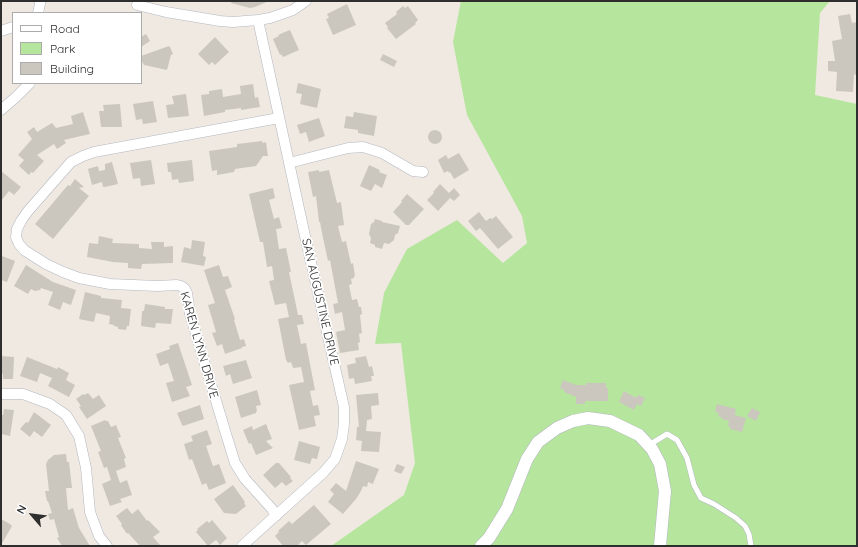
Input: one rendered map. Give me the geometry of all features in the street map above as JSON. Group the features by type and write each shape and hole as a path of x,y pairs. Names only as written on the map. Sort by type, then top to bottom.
{"street":[{"path":"38,12 40,1"},
{"path":"136,6 233,22 258,20 284,14 306,1"},
{"name":"SAN AUGUSTINE DRIVE","path":"242,546 324,472 335,459 342,439 344,424 344,407 258,20"},
{"path":"1,31 12,27"},
{"path":"1,110 29,84"},
{"name":"KAREN LYNN DRIVE","path":"276,516 272,509 245,479 235,463 190,314 185,289 177,285 157,286 110,284 79,278 46,264 24,250 16,237 17,229 28,211 71,162 82,156 94,152 279,118"},
{"path":"289,163 348,148 363,147 382,153 413,171 423,172"},
{"path":"1,394 23,394 50,404 66,415 79,436 86,468 90,512 99,536 107,546"},
{"path":"481,546 489,538 506,509 527,460 538,442 557,428 573,421 588,418 610,421 639,435 652,449 660,464 665,491 660,546"}],"lane":[{"path":"649,445 667,434 677,440 687,458 694,485 701,498 714,504 736,518 745,526 749,534 750,546"}],"green space":[{"path":"461,1 830,1 820,13 815,95 857,104 857,546 331,546 404,495 415,463 401,343 375,344 384,293 407,249 457,220 503,263 527,243 522,216 467,115 453,42"}],"building":[{"path":"232,1 269,1 250,8 231,3"},
{"path":"347,4 356,25 333,35 326,19 329,18 327,14"},
{"path":"403,6 405,8 408,6 418,20 415,23 416,24 396,39 385,23 397,14 396,12"},
{"path":"850,14 852,23 857,22 857,65 856,75 854,74 853,92 836,91 837,72 828,71 828,61 835,61 832,41 842,39 838,16"},
{"path":"290,30 299,50 283,57 281,54 280,55 273,39"},
{"path":"146,34 150,41 142,46 142,36"},
{"path":"215,37 229,52 215,65 212,62 209,65 198,54"},
{"path":"169,46 173,54 171,55 167,70 144,65 142,62 142,56"},
{"path":"383,54 397,61 394,67 380,60"},
{"path":"298,83 321,89 317,108 300,104 302,94 296,93"},
{"path":"253,84 255,98 258,97 260,107 241,110 241,108 225,110 225,112 204,116 201,95 209,94 209,91 222,89 223,97 241,94 240,86"},
{"path":"186,94 189,116 168,118 166,105 174,104 172,96"},
{"path":"153,101 157,122 143,124 142,119 136,120 133,104"},
{"path":"120,104 122,127 101,127 99,111 104,111 103,105"},
{"path":"83,112 90,134 64,140 66,143 57,149 54,144 37,155 44,161 33,173 31,172 29,175 19,166 24,160 18,155 32,139 27,132 34,127 37,132 52,123 56,128 73,124 71,116"},
{"path":"354,112 377,116 374,136 358,133 358,130 344,128 346,116 353,117"},
{"path":"319,118 325,136 309,142 306,132 300,134 297,125"},
{"path":"432,130 438,130 442,134 442,140 438,144 432,144 428,140 428,134"},
{"path":"262,141 263,143 266,142 268,156 263,156 256,166 235,169 234,172 217,175 217,170 212,171 209,151 237,147 237,144"},
{"path":"459,153 469,170 454,179 450,172 449,173 448,171 444,173 438,160 446,155 448,159"},
{"path":"151,160 155,184 141,186 140,178 133,179 130,163"},
{"path":"192,160 194,181 179,183 178,179 172,180 171,172 168,172 167,163"},
{"path":"112,162 118,184 103,187 102,182 92,185 88,169 98,166 99,171 105,170 105,164"},
{"path":"369,165 380,170 379,172 387,175 382,188 375,184 371,191 360,186"},
{"path":"319,170 319,172 329,170 337,203 341,202 344,225 338,226 342,242 346,241 351,264 353,263 355,276 351,279 352,284 349,285 352,300 357,299 359,307 361,307 362,314 360,315 362,333 359,334 359,350 340,353 336,332 345,330 342,312 335,314 333,304 338,303 330,260 328,261 319,222 316,196 313,197 308,172"},
{"path":"1,171 21,187 14,195 9,191 1,201"},
{"path":"75,179 84,187 79,188 89,196 53,239 35,224 68,185 70,186"},
{"path":"440,184 449,193 454,188 460,195 454,201 450,198 438,211 427,200"},
{"path":"273,188 275,198 269,200 274,219 279,217 282,228 276,229 279,249 286,248 291,272 289,272 298,315 302,315 304,324 297,325 301,344 306,343 315,390 310,391 313,406 318,405 320,415 314,416 316,426 299,430 289,385 304,382 301,367 293,368 291,362 288,363 286,360 278,319 289,317 286,303 275,305 269,281 274,280 272,266 267,267 263,242 260,242 249,194"},
{"path":"407,194 424,209 409,225 406,225 393,212"},
{"path":"479,212 486,221 496,216 513,237 498,249 480,228 476,231 468,221"},
{"path":"375,219 400,226 394,240 389,244 384,243 382,249 375,247 375,245 370,243 371,238 369,234 371,224"},
{"path":"99,236 113,239 112,243 139,244 139,248 152,249 151,242 164,242 164,247 173,246 173,263 142,264 141,269 128,268 128,263 87,257 89,243 98,244"},
{"path":"192,240 205,242 203,256 206,257 204,266 181,262 184,247 191,249"},
{"path":"2,256 15,261 7,282 1,280"},
{"path":"26,265 53,282 76,290 71,305 63,302 60,310 48,305 53,292 41,288 40,290 35,291 31,289 28,294 14,286"},
{"path":"219,265 223,277 228,276 232,287 225,290 235,319 234,320 240,340 244,339 246,346 225,354 222,344 217,346 212,333 216,332 208,305 215,303 204,270"},
{"path":"85,292 101,296 101,298 122,300 121,308 131,309 129,326 127,326 126,330 118,329 118,327 109,324 110,316 96,313 94,322 79,319"},
{"path":"145,304 165,307 165,309 173,309 171,324 156,323 155,328 141,326 142,311 144,311"},
{"path":"178,343 192,385 186,387 190,396 172,402 166,383 174,381 168,363 160,366 156,354 170,349 169,346"},
{"path":"1,356 14,357 13,379 3,379 3,374 1,373"},
{"path":"366,356 369,367 372,366 374,376 371,376 372,381 355,384 354,378 349,379 347,365 356,363 355,358"},
{"path":"27,357 57,369 58,367 69,373 66,380 75,385 69,397 48,386 52,378 40,373 37,382 20,376"},
{"path":"246,360 252,378 233,384 230,374 226,376 223,366"},
{"path":"563,380 576,385 586,385 586,383 606,383 606,388 608,388 608,401 585,401 585,404 576,404 576,397 564,392 564,390 560,388"},
{"path":"257,390 261,405 256,406 256,413 241,418 235,397"},
{"path":"624,391 636,398 638,395 645,398 641,406 637,404 634,410 619,402"},
{"path":"88,393 93,399 99,395 106,406 87,419 79,407 81,406 76,399 83,394"},
{"path":"378,393 379,405 371,406 372,419 367,420 366,431 381,432 379,452 361,451 362,441 356,440 357,427 359,427 356,395"},
{"path":"717,404 736,409 735,415 746,418 742,432 730,429 728,426 729,421 718,416 719,413 715,412"},
{"path":"200,405 204,419 183,426 177,413"},
{"path":"752,408 760,412 756,421 747,416"},
{"path":"4,409 14,410 10,436 1,434 1,415 3,415"},
{"path":"34,412 51,425 42,437 34,431 30,437 20,429 26,422 28,423"},
{"path":"105,420 108,421 111,427 116,425 121,437 118,438 126,458 124,459 126,467 116,471 120,483 127,480 132,495 120,499 122,502 110,506 102,484 111,480 107,467 104,468 98,452 101,451 91,426"},
{"path":"266,424 272,439 266,441 273,448 256,455 243,430 252,426 253,430"},
{"path":"207,430 212,444 206,446 213,466 219,464 226,483 209,490 206,483 202,485 192,459 189,460 184,444 193,441 191,436"},
{"path":"299,441 320,447 317,459 312,458 310,464 294,460"},
{"path":"66,454 67,462 69,462 72,488 66,488 68,510 73,508 79,528 90,546 62,546 57,538 59,537 54,519 50,520 48,514 52,513 45,491 49,491 46,464 54,455"},
{"path":"356,461 379,469 373,484 368,482 367,487 363,486 356,499 343,514 328,502 334,494 330,490 336,483 346,491"},
{"path":"276,463 279,463 293,481 286,486 282,482 275,488 263,475"},
{"path":"397,464 405,467 401,474 394,471"},
{"path":"233,485 245,502 244,503 246,506 236,514 224,513 214,499"},
{"path":"314,505 331,524 306,545 302,541 297,546 283,546 275,536 279,532 278,531 289,521 292,524"},
{"path":"127,508 132,514 138,509 147,521 148,520 160,532 153,537 161,546 140,546 128,533 127,534 116,516"},
{"path":"1,519 12,526 1,545"},
{"path":"212,520 227,538 220,545 216,540 208,546 196,532 198,530 197,529 207,521 209,523"}]}
